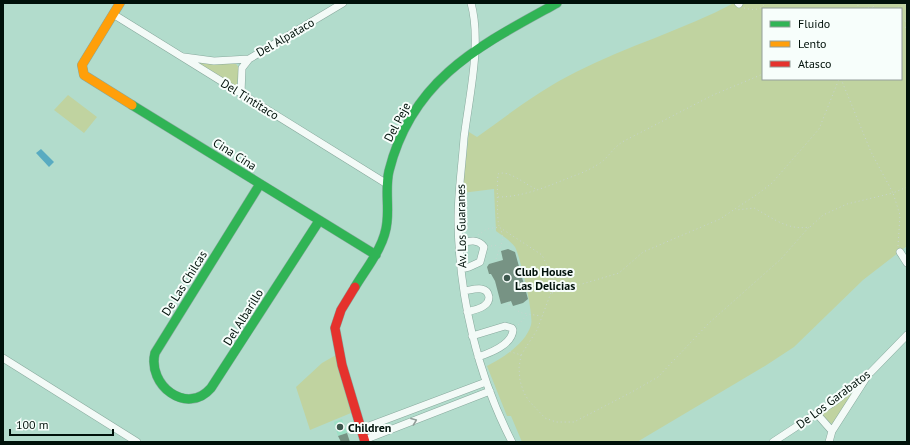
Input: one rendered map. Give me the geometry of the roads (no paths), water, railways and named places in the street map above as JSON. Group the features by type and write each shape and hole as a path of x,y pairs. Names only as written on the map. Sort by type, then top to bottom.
{"street":[{"path":"113,14 120,3"},
{"name":"Del Alpataco","path":"242,68 248,59 343,3"},
{"name":"Av. Los Guaranes","path":"471,3 475,30 475,50 460,182 459,242 461,269 467,312 478,357 486,382 512,442"},
{"name":"Del Peje","path":"365,441 360,429 336,341 335,328 341,310 376,256 386,233 388,184 397,145 414,113 440,79 475,50 557,3"},
{"name":"Del Tintitaco","path":"113,14 388,184"},
{"name":"Cina Cina","path":"113,14 84,60 82,72 89,79 376,256"},
{"name":"Del Alpataco","path":"180,56 214,61 248,59"},
{"path":"235,60 242,68 241,93"},
{"name":"De Las Chilcas","path":"173,394 164,388 155,374 153,360 260,184"},
{"name":"Del Albarillo","path":"173,394 186,399 198,399 204,396 218,380 318,221"},
{"path":"459,242 474,241 482,244 484,247 480,262 461,269"},
{"path":"900,252 907,263"},
{"path":"464,291 479,288 486,291 488,295 488,302 486,305 467,312"},
{"path":"472,336 506,326 512,329 512,337 502,346 478,357"},
{"name":"De Los Garabatos","path":"773,442 817,414 871,372 907,336"},
{"path":"3,358 137,442"},
{"path":"829,442 832,431 871,372"},
{"path":"360,429 486,382"},
{"path":"365,441 490,391"},
{"path":"817,414 832,431"}],"water":[{"path":"41,149 54,162 49,167 36,153"}],"place":[{"name":"Club House Las Delicias","path":"507,278"},
{"name":"Children","path":"340,427"}]}
